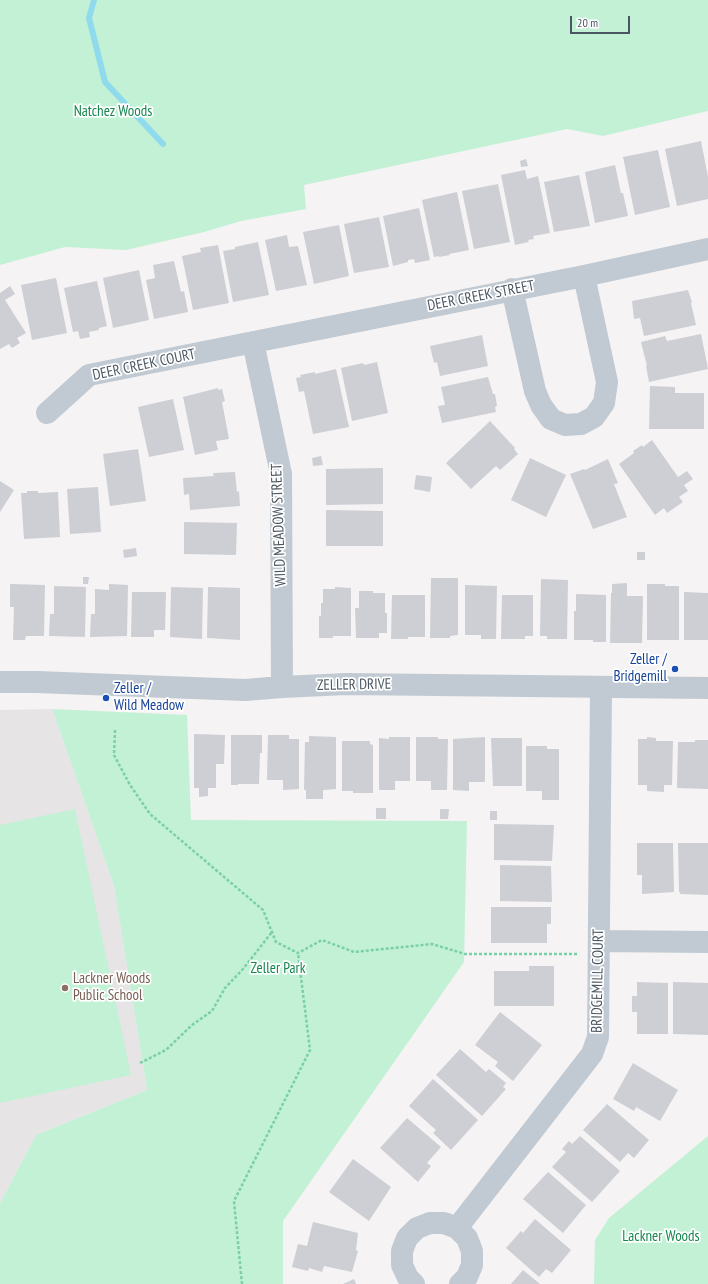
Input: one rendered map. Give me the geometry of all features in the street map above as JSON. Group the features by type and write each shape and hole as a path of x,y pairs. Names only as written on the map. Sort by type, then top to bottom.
{"street":[{"name":"DEER CREEK STREET","path":"253,342 512,289 584,276 708,249"},
{"path":"512,289 535,391 541,405 551,419 565,425 581,424 594,417 604,403 607,382 584,276"},
{"name":"DEER CREEK COURT","path":"47,413 89,375 253,342"},
{"name":"WILD MEADOW STREET","path":"253,342 281,474 282,687"},
{"name":"ZELLER DRIVE","path":"0,682 37,682 245,690 346,684 708,688"},
{"name":"BRIDGEMILL COURT","path":"457,1228 592,1054 598,1037 591,948 601,687"},
{"path":"591,948 708,942"},
{"path":"414,1284 408,1278 402,1265 402,1251 407,1238 417,1228 430,1223 444,1223 457,1228 467,1238 472,1251 472,1265 467,1277 460,1284"}],"path":[{"path":"115,730 114,755 130,785 150,814 263,910 276,942 298,953"},
{"path":"140,1063 166,1050 192,1025 212,1011 225,988 272,932"},
{"path":"298,953 322,940 354,952 432,944 465,954 591,948"},
{"path":"242,1284 234,1201 310,1050 298,953"}],"shaded area":[{"name":"Lackner Woods Public School","path":"52,709 114,886 147,1090 36,1135 0,1203 0,710"}],"green space":[{"name":"Natchez Woods","path":"0,0 708,0 708,111 603,136 567,129 304,185 306,209 241,221 204,232 126,250 65,247 0,265"},
{"name":"Zeller Park","path":"52,709 187,715 191,820 467,821 464,962 283,1221 283,1284 0,1284 0,1203 36,1135 147,1090 114,886"},
{"name":"Lackner Woods Public School","path":"75,809 131,1075 0,1103 0,825"},
{"name":"Lackner Woods","path":"708,1136 708,1284 594,1284 595,1240 609,1218"}],"building":[{"path":"701,141 708,177 708,199 677,206 665,149"},
{"path":"658,150 670,207 635,215 623,157"},
{"path":"526,159 528,166 521,167 520,161"},
{"path":"615,165 628,216 595,223 585,172"},
{"path":"525,170 527,179 538,176 550,233 533,236 534,239 528,240 529,242 515,245 501,175"},
{"path":"579,175 590,226 554,232 544,182"},
{"path":"498,184 510,242 474,249 462,191"},
{"path":"457,192 469,250 434,257 422,200"},
{"path":"419,208 430,260 415,263 414,259 393,266 383,216"},
{"path":"379,217 389,267 354,273 344,224"},
{"path":"339,225 349,276 314,284 303,232"},
{"path":"287,235 289,247 298,246 307,285 276,291 265,240"},
{"path":"258,242 269,295 233,302 223,251"},
{"path":"218,245 229,303 193,310 182,256 201,252 200,248"},
{"path":"174,261 181,292 184,291 188,312 154,319 146,280 155,278 153,265"},
{"path":"139,270 149,320 113,328 103,278"},
{"path":"56,278 67,333 32,340 21,285"},
{"path":"97,281 107,326 99,328 99,330 89,332 90,337 80,339 78,331 73,332 64,288"},
{"path":"10,286 15,294 5,300 26,333 17,338 20,343 12,348 9,344 0,349 0,293"},
{"path":"688,290 692,302 696,325 644,336 640,318 634,319 632,301"},
{"path":"701,334 708,369 649,382 641,342 665,336 667,341"},
{"path":"482,335 488,366 440,376 437,362 434,363 430,346"},
{"path":"377,362 388,413 352,421 341,368 363,363 364,365"},
{"path":"336,369 349,427 313,434 304,391 299,392 296,378 301,377 300,375 315,372 315,374"},
{"path":"488,377 493,394 495,394 497,406 495,407 496,412 442,423 438,406 445,405 441,387"},
{"path":"650,386 675,387 675,393 704,393 704,429 649,429"},
{"path":"218,388 218,390 222,389 225,401 222,402 229,439 216,441 218,450 195,455 183,397"},
{"path":"173,399 184,450 149,457 138,407"},
{"path":"490,421 515,448 514,449 518,454 500,470 496,466 471,489 446,463"},
{"path":"652,440 678,477 687,471 693,479 684,485 688,491 679,497 683,502 667,513 664,508 655,515 619,464 634,453 633,451 642,445 643,447"},
{"path":"138,449 146,501 110,506 103,454"},
{"path":"321,456 323,465 313,466 312,458"},
{"path":"530,458 566,475 546,517 511,500"},
{"path":"608,459 618,483 614,484 627,517 593,529 570,474 584,469 585,470"},
{"path":"383,468 383,504 326,505 326,469"},
{"path":"235,472 240,506 190,510 189,494 184,495 183,478 214,476 213,473"},
{"path":"416,475 432,477 430,492 414,489"},
{"path":"0,481 14,490 0,512"},
{"path":"98,487 101,532 70,534 67,489"},
{"path":"27,491 38,491 38,493 58,492 60,537 24,539 21,493 27,493"},
{"path":"326,510 383,511 383,546 326,546"},
{"path":"184,522 237,523 236,555 184,554"},
{"path":"136,548 137,556 124,558 123,550"},
{"path":"637,552 645,552 645,560 637,560"},
{"path":"83,577 89,577 88,584 83,584"},
{"path":"431,578 458,578 458,635 450,636 450,638 430,638"},
{"path":"541,579 568,580 567,639 547,639 547,636 540,636"},
{"path":"627,583 627,596 643,596 642,643 610,643 612,584"},
{"path":"10,584 45,585 44,636 26,636 25,640 13,640 14,607 10,607"},
{"path":"109,584 128,585 127,636 90,637 91,614 95,614 95,589 109,590"},
{"path":"647,584 679,586 679,640 647,640"},
{"path":"465,585 497,586 496,639 481,639 481,635 465,635"},
{"path":"54,586 86,587 85,637 49,636 50,614 54,614"},
{"path":"171,587 203,588 202,639 170,637"},
{"path":"208,587 240,588 240,640 207,638"},
{"path":"335,587 351,588 351,636 319,638 319,616 321,616 321,603 323,603 323,589 335,589"},
{"path":"359,591 385,593 387,633 379,633 379,638 356,638 355,608 359,608"},
{"path":"132,592 166,592 165,630 154,630 154,637 131,637"},
{"path":"684,592 708,593 708,640 684,640"},
{"path":"576,594 606,595 606,642 574,640 574,611 576,611"},
{"path":"392,595 425,595 425,637 391,639"},
{"path":"502,595 533,595 533,636 525,636 525,639 501,639"},
{"path":"194,734 225,735 224,764 216,764 216,788 208,788 208,796 199,797 199,788 194,788"},
{"path":"231,735 262,735 259,784 231,785"},
{"path":"268,735 289,735 289,739 299,739 299,789 283,790 283,780 267,780"},
{"path":"309,736 336,737 336,789 323,790 323,799 306,799 306,790 304,790 305,742 309,742"},
{"path":"389,737 410,737 410,781 395,781 395,790 379,790 379,738 389,739"},
{"path":"416,737 438,737 438,739 448,739 447,790 431,790 431,781 416,781"},
{"path":"485,737 485,782 469,782 469,791 453,790 453,739"},
{"path":"647,737 656,738 656,741 673,741 672,785 664,785 664,792 647,791 647,785 638,785 638,739 647,739"},
{"path":"491,738 522,738 522,786 493,786"},
{"path":"695,740 708,740 708,789 677,788 678,742 695,742"},
{"path":"342,741 370,741 370,744 373,745 373,793 353,793 353,791 342,791"},
{"path":"526,746 547,746 547,749 559,749 559,800 542,800 542,791 526,791"},
{"path":"376,808 386,808 386,819 376,819"},
{"path":"440,809 449,809 448,819 440,819"},
{"path":"490,811 497,811 497,820 490,820"},
{"path":"494,824 554,825 552,861 494,860"},
{"path":"637,843 673,843 674,892 642,894 642,875 637,875"},
{"path":"678,843 708,843 708,895 680,894"},
{"path":"500,865 551,866 552,902 500,901"},
{"path":"491,907 551,907 551,924 547,924 547,943 491,943"},
{"path":"529,966 554,966 554,1006 494,1006 494,971 529,971"},
{"path":"637,982 668,983 668,1034 637,1034 637,1012 632,1012 632,996 637,996"},
{"path":"673,982 708,983 708,1035 673,1034"},
{"path":"500,1012 542,1045 513,1081 495,1066 498,1062 475,1045"},
{"path":"460,1049 486,1072 489,1069 506,1083 503,1087 506,1089 482,1116 436,1075"},
{"path":"633,1063 678,1090 660,1121 636,1107 634,1111 613,1099"},
{"path":"433,1079 478,1120 451,1150 433,1133 436,1130 409,1106"},
{"path":"607,1104 649,1140 634,1158 628,1153 620,1162 583,1130"},
{"path":"407,1118 441,1147 427,1163 431,1166 418,1182 380,1148"},
{"path":"580,1136 620,1171 592,1202 552,1167 566,1152 562,1149 569,1141 572,1144"},
{"path":"353,1159 391,1187 369,1221 329,1192"},
{"path":"548,1172 586,1205 563,1233 523,1199"},
{"path":"535,1219 571,1250 552,1273 546,1269 539,1277 506,1248 521,1231 523,1233"},
{"path":"313,1222 358,1233 356,1250 358,1251 352,1272 324,1266 322,1272 309,1268 308,1271 292,1267 298,1244 307,1246"},
{"path":"523,1270 540,1284 511,1284"},
{"path":"354,1279 356,1284 343,1284"}],"waterway":[{"path":"94,0 89,18 105,82 163,144"}],"place":[{"name":"Zeller / Bridgemill","path":"675,669"},
{"name":"Zeller / Wild Meadow","path":"106,698"},
{"name":"Lackner Woods Public School","path":"65,988"}]}
